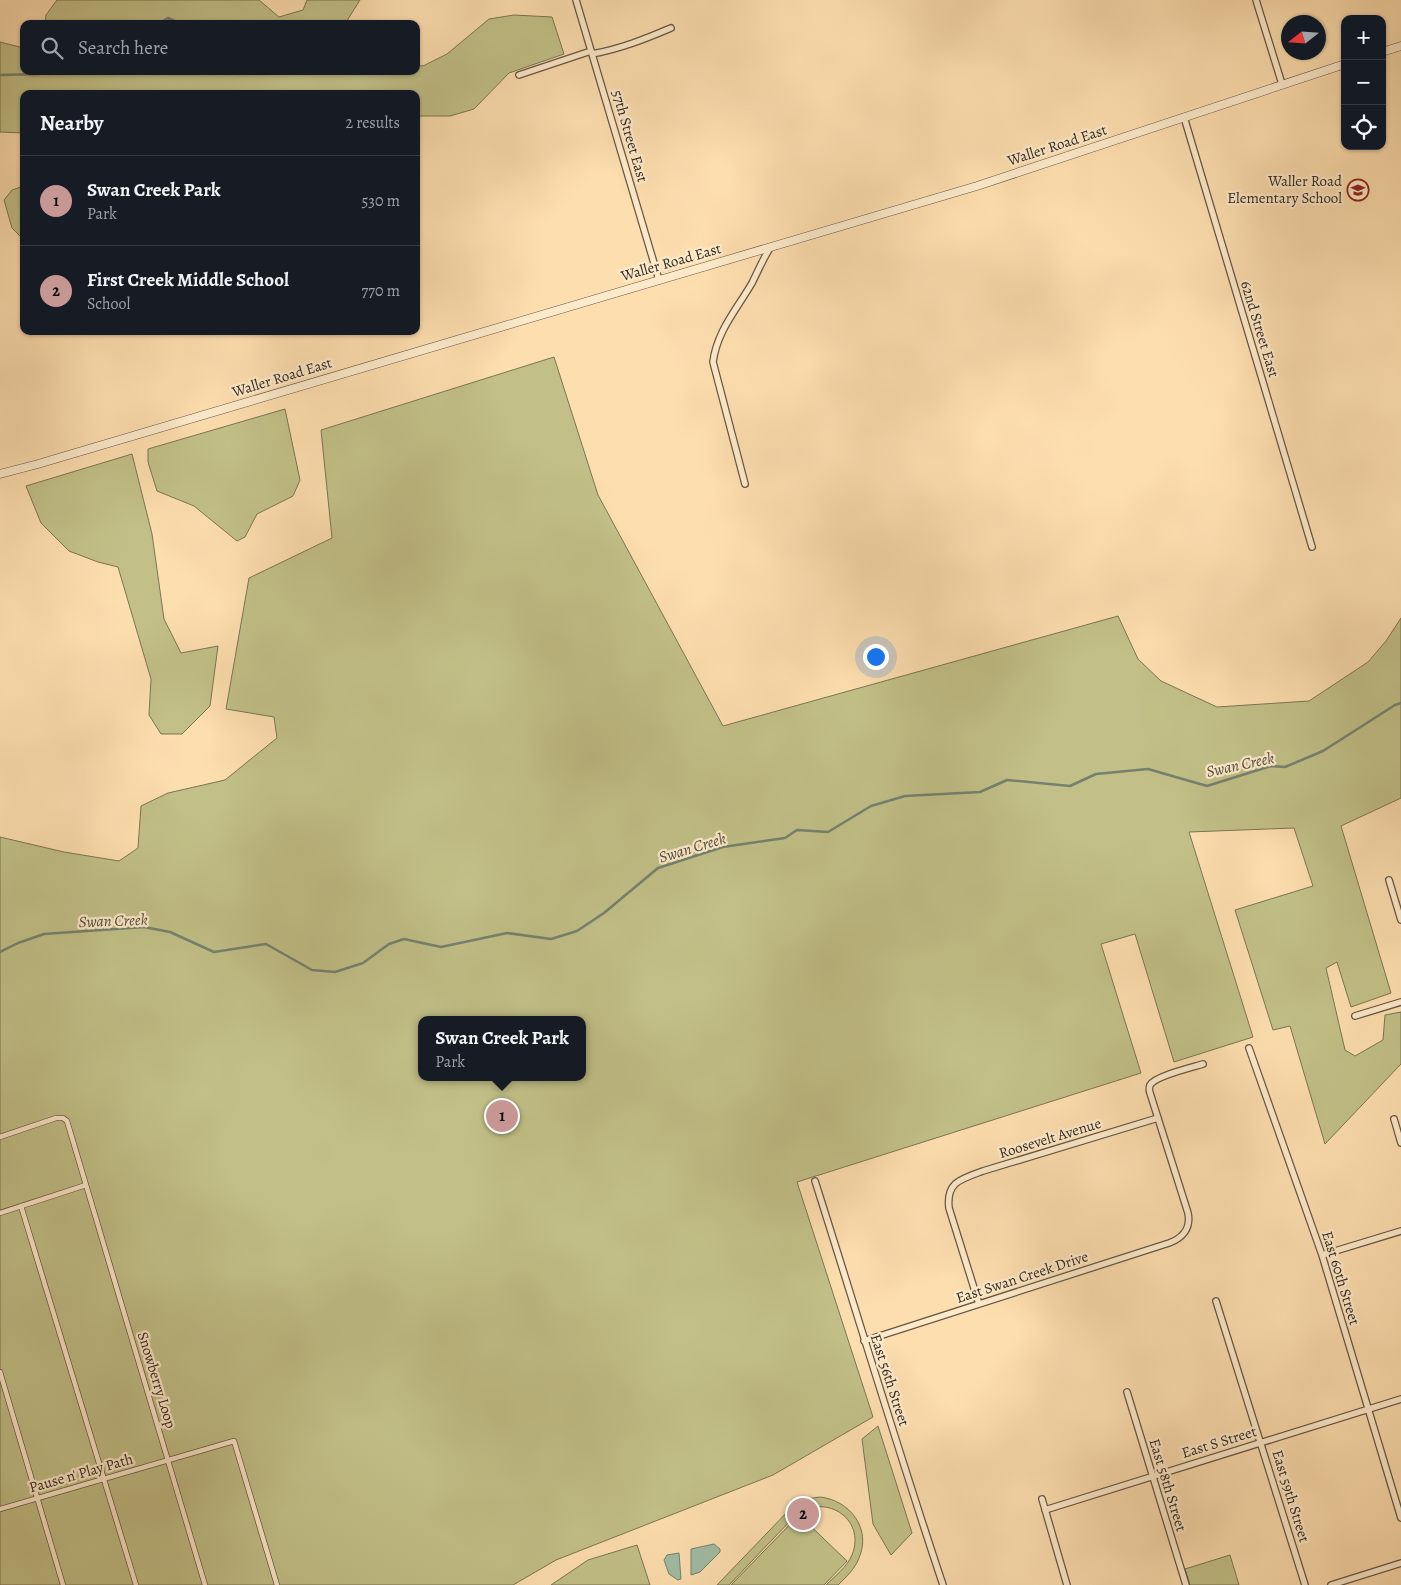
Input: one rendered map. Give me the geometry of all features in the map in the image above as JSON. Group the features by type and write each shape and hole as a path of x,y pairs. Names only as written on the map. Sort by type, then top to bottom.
{"street":[{"name":"57th Street East","path":"576,0 658,280"},
{"path":"1256,0 1282,84"},
{"path":"519,75 592,53 611,50 671,28"},
{"path":"1386,51 1401,46"},
{"name":"Waller Road East","path":"0,474 40,464 977,186 1341,65"},
{"name":"62nd Street East","path":"1184,117 1312,547"},
{"path":"745,484 713,362 715,349 721,333 770,248"},
{"path":"1389,880 1401,920"},
{"path":"1355,1016 1401,1002"},
{"name":"East 60th Street","path":"1249,1048 1322,1255 1401,1518"},
{"path":"1158,1118 1149,1089 1153,1082 1203,1064"},
{"name":"Snowberry Loop","path":"0,1137 56,1118 63,1118 68,1121 206,1585"},
{"name":"Roosevelt Avenue","path":"979,1304 950,1208 948,1196 953,1186 963,1179 983,1172 1158,1118"},
{"name":"East Swan Creek Drive","path":"864,1341 1172,1242 1186,1231 1189,1224 1188,1212 1158,1118"},
{"path":"1394,1119 1401,1143"},
{"name":"East 56th Street","path":"814,1181 943,1585"},
{"path":"0,1212 86,1185"},
{"path":"22,1206 136,1585"},
{"path":"1322,1255 1401,1231"},
{"name":"East 59th Street","path":"1216,1301 1305,1585"},
{"path":"0,1372 63,1585"},
{"name":"East 58th Street","path":"1127,1392 1186,1585"},
{"name":"East S Street","path":"1044,1510 1401,1399"},
{"path":"168,1460 234,1441 277,1585"},
{"name":"Pause n' Play Path","path":"0,1509 168,1460"},
{"path":"1042,1499 1067,1585"},
{"path":"1331,1585 1401,1563"}],"shaded area":[{"path":"57,0 259,0 279,17 303,10 307,0 360,0 348,20 45,20 46,15"},
{"path":"514,15 552,17 564,54 509,73 474,109 450,116 420,116 420,90 20,90 20,133 0,132 0,42 20,47 20,75 420,75 420,66 423,66 447,54 489,19"},
{"path":"20,187 20,236 12,228 4,200 12,190"},
{"path":"554,357 598,495 723,726 1118,616 1138,659 1161,681 1217,707 1309,701 1368,662 1386,641 1401,618 1401,798 1341,826 1391,993 1351,1007 1337,962 1326,968 1345,1050 1355,1056 1383,1040 1385,1015 1401,1012 1401,1064 1325,1144 1290,1026 1273,1030 1235,910 1313,886 1294,828 1189,832 1253,1037 1174,1062 1135,934 1101,944 1141,1073 797,1182 873,1417 773,1475 556,1560 513,1585 0,1585 0,837 64,852 119,861 138,848 141,806 168,793 225,780 277,738 274,717 226,709 249,578 332,538 321,430"},
{"path":"285,409 300,480 293,496 257,514 245,537 237,541 194,506 157,491 148,462 148,449"},
{"path":"132,454 152,534 164,619 181,653 218,646 210,706 182,734 161,734 149,715 151,679 118,567 69,551 41,523 26,486"},
{"path":"878,1426 912,1533 891,1555 873,1524 862,1439"},
{"path":"820,1497 831,1499 849,1510 860,1526 862,1547 859,1558 850,1573 838,1585 826,1585 844,1567 852,1555 855,1542 853,1530 848,1520 840,1512 829,1508 817,1507 805,1510 794,1517 729,1585 717,1585 793,1506 806,1499"},
{"path":"799,1515 847,1561 824,1585 731,1585"},
{"path":"714,1544 720,1549 720,1552 700,1572 691,1575 691,1549"},
{"path":"637,1545 650,1585 551,1585 588,1560"},
{"path":"679,1553 681,1579 678,1580 669,1574 664,1560 667,1555"},
{"path":"1230,1555 1239,1585 1190,1585 1185,1569"}],"waterway":[{"path":"165,20 168,18 172,20"},
{"path":"0,75 20,74"},
{"name":"Swan Creek","path":"0,952 18,943 44,934 144,927 170,932 214,952 266,944 312,970 335,972 363,963 389,944 404,939 441,947 507,933 551,939 577,931 604,913 658,868 723,847 785,838 797,830 828,832 871,806 905,796 980,792 1007,780 1070,786 1096,774 1148,769 1207,786 1271,766 1285,767 1323,751 1401,703"}],"place":[{"name":"Waller Road Elementary School","path":"1358,190"},
{"name":"Swan Creek Park","path":"502,1116"},
{"name":"First Creek Middle School","path":"803,1514"}]}
